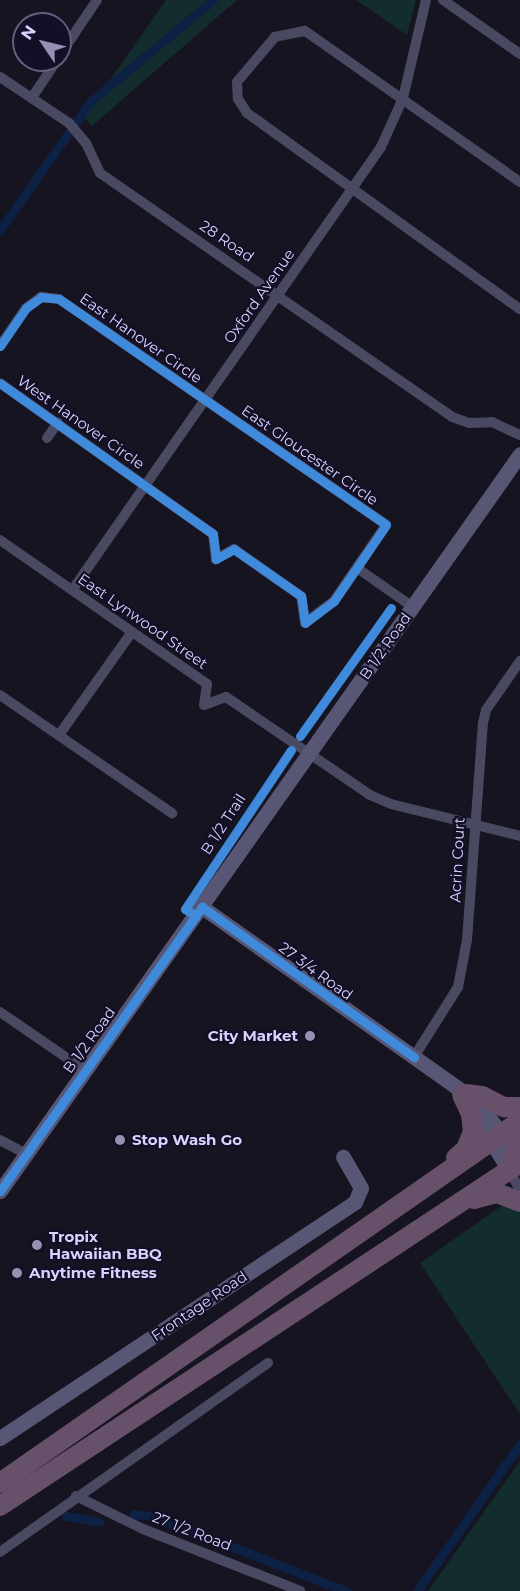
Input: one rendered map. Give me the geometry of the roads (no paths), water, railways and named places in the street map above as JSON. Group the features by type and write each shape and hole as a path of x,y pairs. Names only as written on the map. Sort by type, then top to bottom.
{"highway":[{"path":"460,1091 482,1096 504,1107 520,1107"},
{"path":"333,1251 365,1218 466,1149 473,1121 460,1091"},
{"path":"0,1506 327,1287 511,1151 520,1120"},
{"path":"1,1482 333,1251 511,1151"},
{"path":"327,1287 483,1194 506,1194 520,1202"}],"main road":[{"name":"B 1/2 Road","path":"0,1191 310,755 520,454"},
{"name":"27 3/4 Road","path":"202,907 481,1106 511,1151"},
{"name":"Frontage Road","path":"0,1438 355,1202 361,1188 344,1157"}],"street":[{"path":"72,37 97,0"},
{"name":"Oxford Avenue","path":"73,589 381,147 403,98 426,0"},
{"path":"443,0 520,54"},
{"path":"520,182 403,98 304,31 274,37 259,51 237,82 238,99 247,113 354,187 520,309"},
{"path":"33,96 49,72"},
{"name":"28 Road","path":"0,77 33,96 69,123 86,143 100,173 279,294 452,417 469,423 492,422 520,435"},
{"name":"East Hanover Circle","path":"0,346 26,308 41,297 59,299 204,400"},
{"name":"West Hanover Circle","path":"0,384 213,534 216,559 234,549 302,596 305,623 334,601 357,568"},
{"name":"East Gloucester Circle","path":"204,400 386,525 357,568"},
{"name":"West Hanover Circle","path":"47,438 58,423"},
{"name":"East Lynwood Street","path":"0,540 207,684 204,705 226,697 310,755"},
{"path":"357,568 413,606"},
{"path":"59,735 132,632"},
{"name":"Acrin Court","path":"414,1057 458,987 467,940 474,826 486,710 520,661"},
{"path":"0,694 172,813"},
{"path":"310,755 380,800 520,836"},
{"path":"0,1012 86,1071"},
{"path":"0,1140 26,1154"},
{"path":"511,1151 520,1190"},
{"path":"0,1552 76,1496 268,1363"},
{"name":"27 1/2 Road","path":"76,1496 143,1529 300,1591"}],"waterway":[{"path":"0,230 91,101 213,0"},
{"path":"417,1591 520,1444"},
{"path":"134,1514 152,1516 346,1591"},
{"path":"66,1516 99,1522"}],"place":[{"name":"City Market","path":"310,1036"},
{"name":"Stop Wash Go","path":"120,1140"},
{"name":"Tropix Hawaiian BBQ","path":"37,1245"},
{"name":"Anytime Fitness","path":"17,1273"}]}
